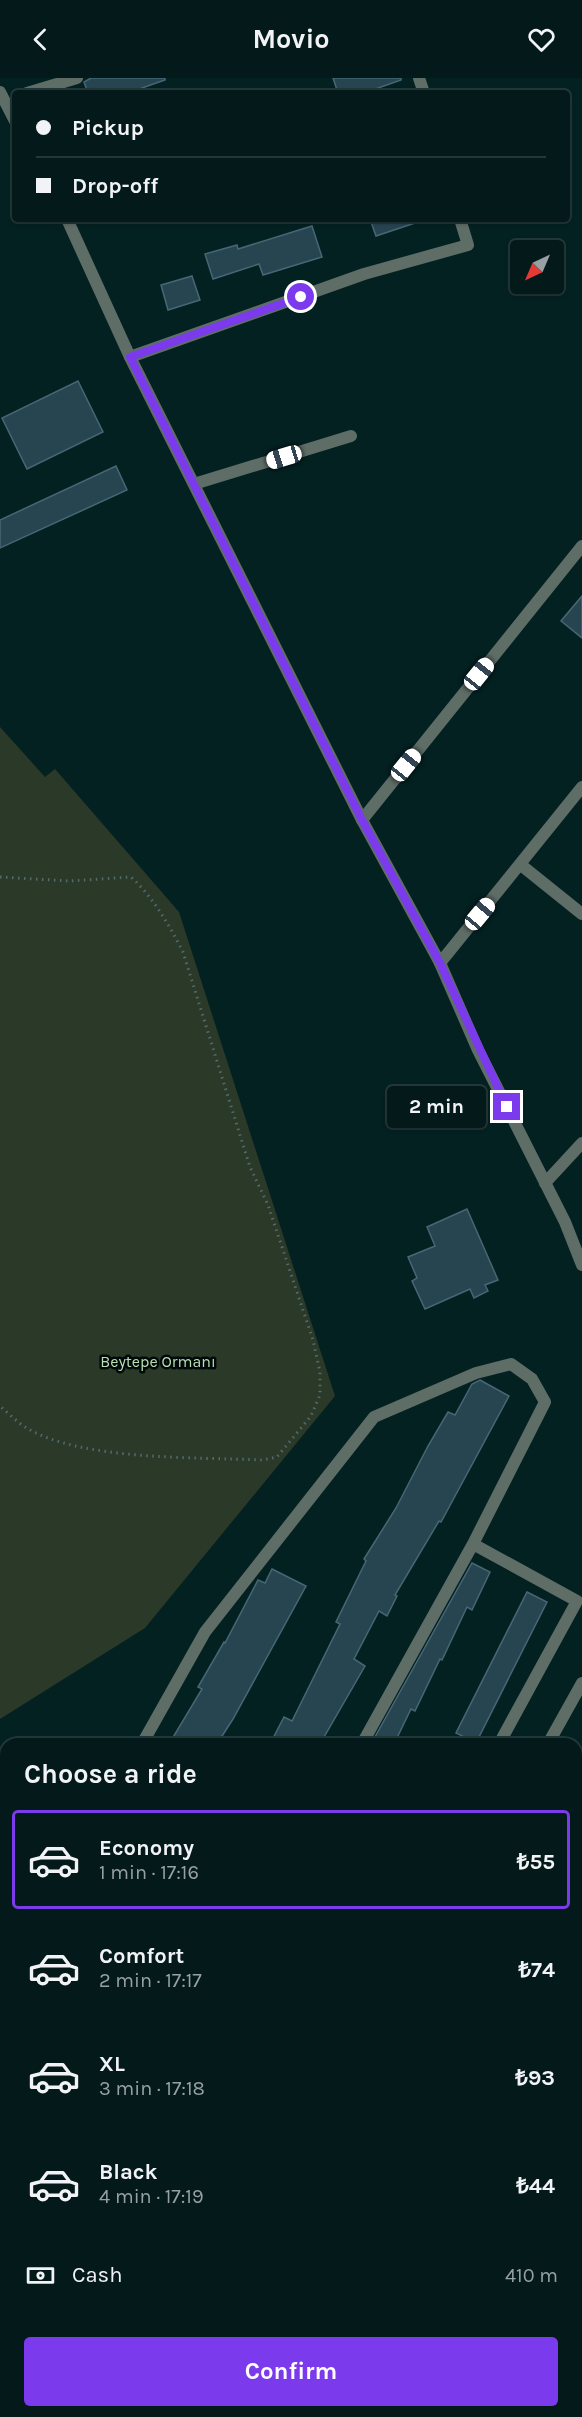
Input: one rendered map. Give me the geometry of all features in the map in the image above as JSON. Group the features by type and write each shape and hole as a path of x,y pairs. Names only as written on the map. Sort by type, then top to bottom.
{"street":[{"path":"37,90 77,78"},
{"path":"6,96 12,113"},
{"path":"68,222 130,357 362,820 440,963 478,1050 545,1183 582,1265"},
{"path":"130,357 364,274 468,245 461,222"},
{"path":"194,484 351,436"},
{"path":"362,820 582,546"},
{"path":"440,963 582,788"},
{"path":"521,865 582,914"},
{"path":"545,1183 582,1143"},
{"path":"145,1738 205,1632 374,1417 476,1373 511,1364 532,1379 545,1402 473,1544 365,1738"},
{"path":"473,1544 577,1601 502,1738"},
{"path":"551,1738 582,1683"}],"path":[{"path":"0,877 69,881 131,877 166,920 183,952 250,1167 268,1205 313,1340 320,1372 320,1395 311,1416 293,1440 277,1457 261,1460 137,1455 58,1441 25,1427 0,1406"}],"green space":[{"name":"Beytepe Ormanı","path":"0,727 45,777 55,769 179,912 335,1396 145,1628 0,1719"}],"building":[{"path":"91,78 165,78 165,80 137,90 87,90 84,82"},
{"path":"333,78 401,78 401,80 373,90 337,90"},
{"path":"371,222 418,222 376,236"},
{"path":"312,226 322,257 263,275 259,264 213,279 205,254 237,245 238,249"},
{"path":"192,276 200,300 168,310 161,285"},
{"path":"78,381 103,432 27,469 2,418"},
{"path":"116,466 127,490 0,548 0,520"},
{"path":"582,596 582,638 561,621"},
{"path":"467,1209 498,1280 485,1285 488,1291 474,1298 470,1289 425,1309 412,1281 417,1278 408,1257 435,1246 427,1227"},
{"path":"480,1380 509,1396 441,1522 439,1521 395,1595 397,1596 387,1616 379,1611 354,1659 365,1666 323,1738 273,1738 284,1717 292,1721 340,1624 336,1622 366,1561 364,1559 396,1508 448,1412 455,1415 472,1384"},
{"path":"472,1563 490,1572 472,1610 467,1607 415,1711 411,1709 397,1738 374,1738"},
{"path":"272,1569 306,1586 233,1719 221,1738 173,1738 202,1689 198,1687 225,1643 258,1580 265,1583"},
{"path":"527,1592 547,1602 479,1738 466,1738 456,1733"}],"route":[{"path":"301,297 130,357 362,820 440,963 478,1050 507,1107"}]}
